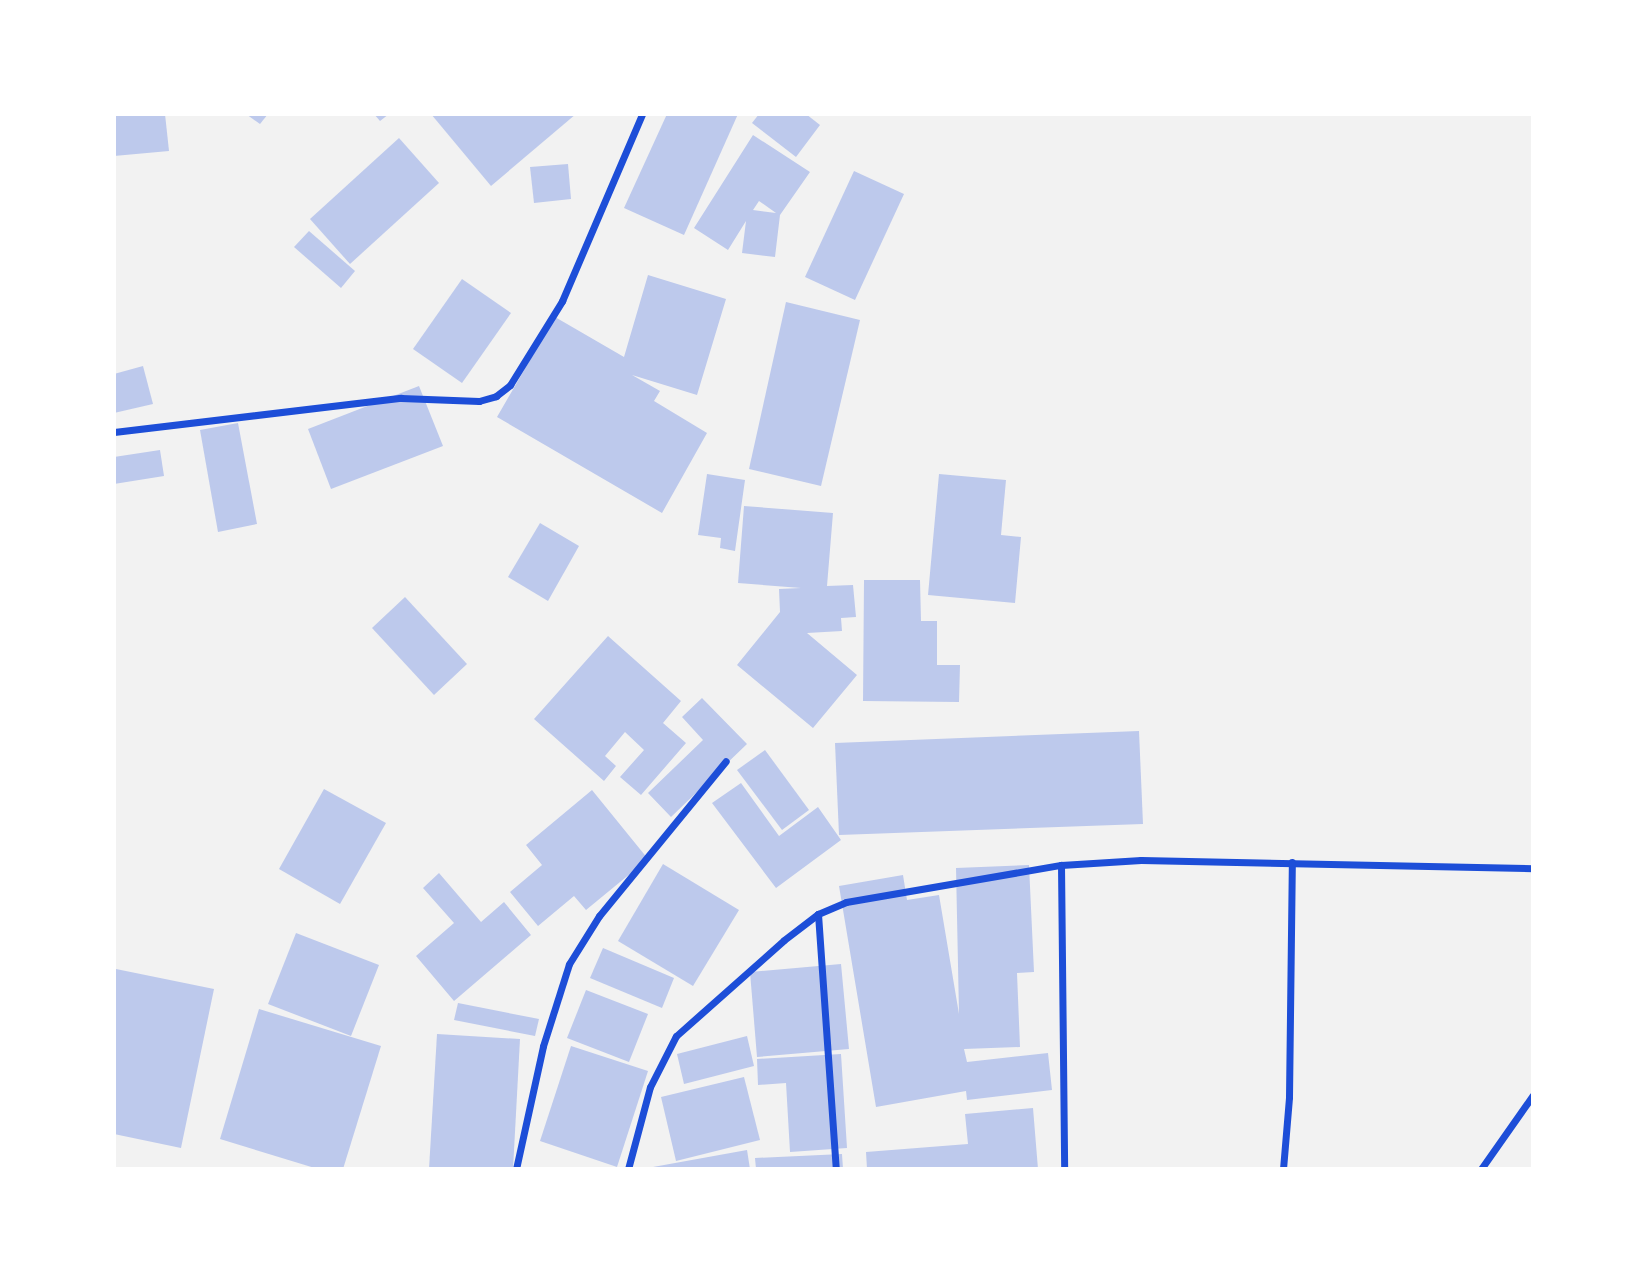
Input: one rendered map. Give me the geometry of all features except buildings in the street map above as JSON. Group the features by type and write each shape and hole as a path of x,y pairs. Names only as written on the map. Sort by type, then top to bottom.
{"street":[{"path":"114,432 401,398 479,401 496,396 510,385 562,301 642,114"},
{"path":"516,1169 543,1046 569,964 599,916 726,761"},
{"path":"1283,1169 1289,1097 1292,862"},
{"path":"628,1169 650,1087 676,1036 738,978 818,914 846,902 1061,865 1292,862 1533,869"},
{"path":"1061,865 1064,1169"},
{"path":"818,914 836,1169"},
{"path":"1480,1169 1533,1095"}]}
